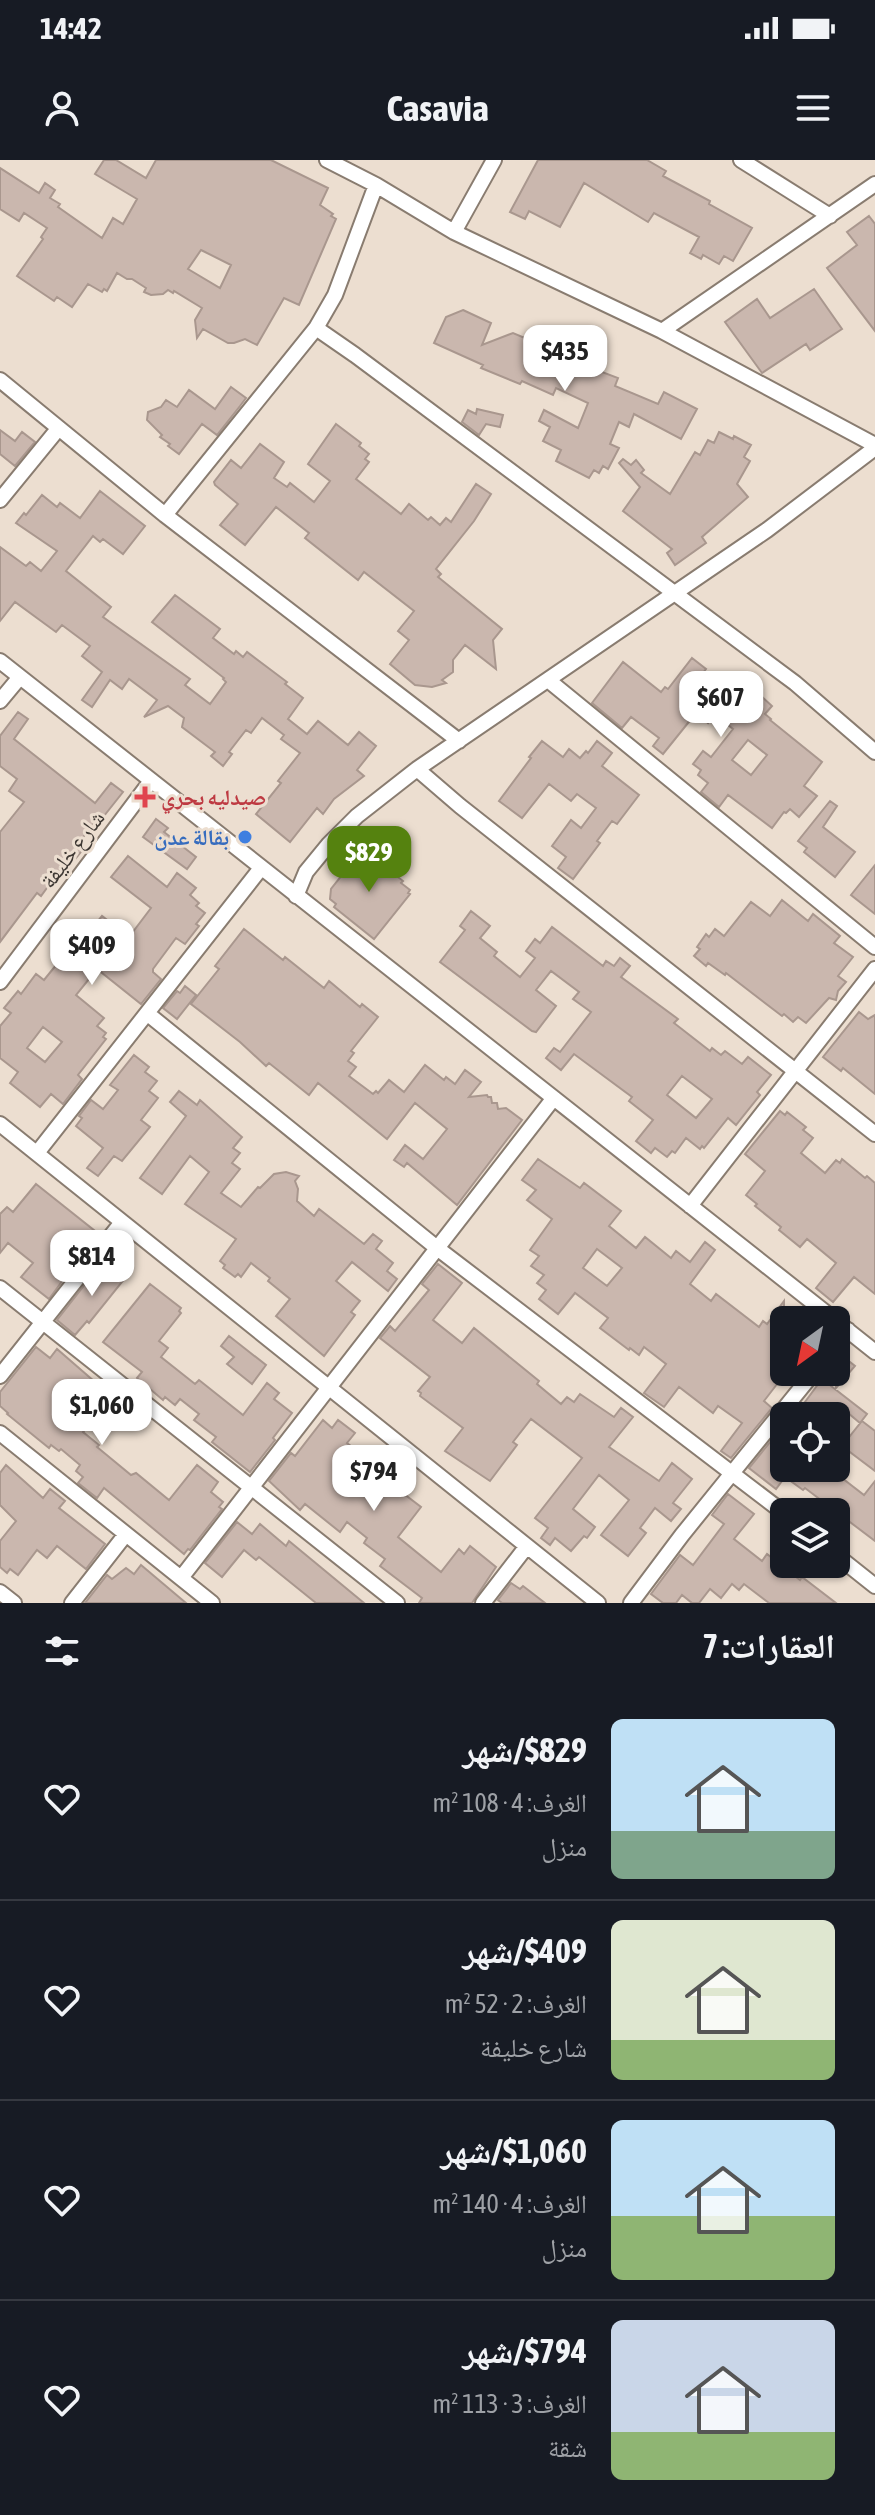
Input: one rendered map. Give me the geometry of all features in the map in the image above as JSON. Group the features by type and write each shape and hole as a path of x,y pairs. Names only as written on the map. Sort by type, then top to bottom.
{"street":[{"path":"296,896 306,872 329,844 357,816 417,769 767,530 875,447 662,331 454,232 376,185 327,160"},
{"path":"454,232 494,160"},
{"path":"741,160 830,216"},
{"path":"662,331 875,184"},
{"path":"165,515 316,328 335,295 376,185"},
{"path":"316,328 795,683 875,752"},
{"path":"0,380 165,515 459,741"},
{"path":"0,500 58,429"},
{"path":"0,661 817,1306"},
{"path":"0,701 20,677"},
{"path":"548,680 875,947"},
{"path":"417,769 875,1134"},
{"name":"شارع خليفة","path":"0,982 151,781"},
{"path":"37,1153 261,868"},
{"path":"690,1206 875,969"},
{"path":"148,1014 437,1248 770,1502"},
{"path":"181,1578 553,1099"},
{"path":"0,1124 598,1603"},
{"path":"0,1376 122,1222"},
{"path":"0,1288 397,1603"},
{"path":"850,1332 875,1352"},
{"path":"631,1603 803,1386"},
{"path":"0,1433 212,1603"},
{"path":"72,1603 126,1534"},
{"path":"483,1603 527,1546"},
{"path":"850,1566 875,1586"},
{"path":"0,1592 14,1603"}],"building":[{"path":"104,160 116,160 146,178 156,160 271,160 328,188 320,205 336,219 299,305 284,298 257,345 245,339 228,343 203,329 197,338 195,320 202,308 174,291 151,295 144,292 146,288 117,273 107,291 104,289 102,292 88,284 72,307 57,297 54,301 17,276 43,239 41,237 47,228 24,213 19,221 0,209 0,168 39,193 45,183 55,190 50,198 60,204 58,207 102,238 113,218 123,224 137,199 95,174","holes":["201,250 231,265 220,288 188,269"]},
{"path":"538,160 647,160 666,171 663,176 752,228 733,261 724,256 719,264 703,255 701,259 690,253 699,237 654,213 648,222 584,183 560,227 529,211 525,219 510,212"},
{"path":"869,216 875,224 875,331 827,268 857,245 847,232"},
{"path":"814,289 842,329 810,350 806,344 762,373 725,322 757,299 770,318"},
{"path":"463,310 491,323 482,345 513,333 537,343 534,351 577,372 581,364 618,378 615,386 658,404 664,392 697,409 681,439 634,414 629,427 619,422 610,444 619,448 608,469 603,466 599,473 594,470 589,478 556,461 561,450 543,441 550,427 539,421 544,410 578,428 588,403 556,388 553,395 522,381 520,384 434,343 446,317"},
{"path":"231,387 246,398 240,406 217,435 202,424 179,454 168,446 170,444 147,420 148,412 161,407 166,400 177,407 189,390 215,409"},
{"path":"477,409 503,415 500,427 486,424 479,435 462,422 468,410 476,414"},
{"path":"336,424 361,443 359,446 369,454 365,459 369,462 356,479 401,514 409,504 428,520 431,517 440,525 446,518 451,522 476,484 491,494 436,569 441,574 438,577 502,629 493,640 496,669 465,645 453,660 453,672 442,680 446,683 432,687 415,685 390,664 409,640 398,631 414,611 364,572 358,580 305,538 309,533 276,507 245,545 220,525 238,504 214,482 231,460 241,468 260,444 284,462 274,478 287,487 290,483 314,502 330,481 308,464"},
{"path":"0,430 15,441 22,432 35,442 15,466 0,454"},
{"path":"719,432 751,445 744,457 750,461 737,484 748,497 702,537 706,543 675,565 667,553 672,549 623,511 640,487 619,463 623,459 631,465 636,460 644,470 641,473 670,494 695,452 700,455 708,440 714,443"},
{"path":"100,491 145,526 123,554 103,539 100,542 93,536 66,571 111,607 103,617 190,679 185,685 210,704 226,682 224,678 152,622 175,595 220,629 213,638 234,654 236,651 243,657 247,652 303,698 288,719 307,734 318,721 348,745 359,732 376,746 357,770 364,776 334,799 323,814 317,808 290,842 256,814 300,753 281,739 284,735 262,718 251,733 246,730 229,752 232,754 223,766 211,756 215,752 182,727 184,718 168,706 144,717 157,700 129,679 122,689 110,680 92,707 82,700 102,672 82,656 90,646 62,625 56,632 15,602 0,621 0,547 26,566 30,562 41,571 57,551 16,523 42,495 57,507 60,503 80,518"},
{"path":"692,658 706,669 699,678 723,696 737,677 772,706 765,714 770,720 822,762 804,786 817,796 799,817 790,809 772,828 728,795 719,807 701,792 708,783 698,775 701,770 693,764 703,751 711,757 733,729 715,715 708,723 696,713 663,754 653,746 659,738 631,717 622,728 592,703 623,662 661,692 665,687 668,689","holes":["748,740 767,755 751,775 732,760"]},
{"path":"18,712 28,719 14,739 95,803 111,783 123,792 78,844 84,848 73,862 62,872 60,870 41,896 37,893 0,942 0,832 24,802 9,791 17,779 0,766 0,736"},
{"path":"542,741 563,757 569,749 580,758 597,741 612,753 602,766 639,795 617,824 612,821 573,879 558,868 566,857 552,846 571,820 581,828 596,808 577,794 571,801 549,784 522,818 499,801"},
{"path":"830,801 837,806 823,827 855,852 835,877 804,852 807,848 798,841"},
{"path":"156,819 168,828 164,832 196,857 187,869 143,837"},
{"path":"364,853 403,881 401,883 410,890 374,939 334,907 336,904 330,899 331,889 358,855 360,857"},
{"path":"128,856 167,887 177,873 196,888 190,895 199,903 196,906 205,913 185,944 176,938 153,969 161,979 141,1004 97,969 76,995 104,1018 97,1026 106,1033 103,1037 106,1039 78,1075 82,1079 63,1104 51,1094 40,1107 10,1083 18,1072 0,1058 0,1026 11,1013 4,1008 18,991 21,994 36,974 44,980 61,959 68,965 84,945 81,942 102,916 129,937 151,908 111,877","holes":["43,1027 62,1042 45,1062 27,1048"]},
{"path":"875,865 875,914 851,895"},
{"path":"782,900 808,921 813,914 840,936 834,943 853,957 838,976 846,982 838,991 836,1000 829,998 806,1023 798,1017 793,1022 784,1014 782,1016 726,973 708,963 706,966 694,956 706,934 709,937 715,929 724,936 751,902 770,916"},
{"path":"471,911 490,926 480,938 497,952 494,956 520,977 535,958 526,951 535,939 540,943 552,927 603,966 606,961 614,966 620,958 630,966 621,977 678,1019 674,1023 710,1051 712,1048 721,1055 725,1051 742,1064 748,1057 771,1075 757,1092 760,1095 736,1125 728,1118 704,1148 702,1146 700,1149 686,1138 675,1153 672,1151 667,1157 655,1148 651,1153 636,1141 653,1120 629,1101 632,1097 574,1054 561,1070 546,1058 554,1048 560,1052 591,1012 573,999 579,992 551,971 536,990 556,1006 536,1032 532,1031 440,962 465,930 460,926","holes":["682,1076 712,1099 696,1118 667,1095"]},
{"path":"244,929 324,988 329,981 360,1007 362,1004 378,1017 351,1051 354,1053 348,1061 356,1067 349,1076 373,1094 378,1093 389,1080 404,1092 425,1065 444,1080 446,1077 455,1084 465,1070 481,1082 469,1097 487,1095 492,1103 497,1103 498,1109 506,1108 522,1120 457,1205 407,1163 404,1167 394,1160 405,1145 423,1159 447,1129 415,1103 387,1139 318,1083 309,1095 269,1063 266,1066 191,1004 219,969 215,966"},
{"path":"185,986 196,995 177,1019 163,1008"},
{"path":"859,1012 868,1019 875,1015 875,1094 843,1068 841,1071 823,1057"},
{"path":"134,1055 149,1067 145,1072 157,1081 149,1091 158,1098 141,1120 150,1127 122,1161 114,1156 98,1176 87,1168 103,1148 76,1126 91,1100 103,1109 118,1090 110,1085"},
{"path":"179,1091 197,1105 200,1100 242,1137 233,1148 240,1153 232,1163 240,1169 221,1193 241,1207 274,1174 286,1172 299,1176 295,1181 297,1201 314,1216 319,1209 364,1244 373,1234 382,1241 376,1249 393,1263 387,1271 397,1279 388,1291 352,1262 336,1281 360,1301 351,1312 355,1315 324,1356 276,1316 290,1299 268,1281 270,1278 251,1263 241,1277 238,1274 235,1277 223,1268 225,1265 220,1261 236,1239 185,1204 209,1172 190,1156 162,1194 140,1178 186,1116 170,1102"},
{"path":"780,1111 785,1115 787,1112 806,1127 803,1130 813,1138 801,1153 825,1173 836,1160 840,1163 842,1159 875,1183 875,1294 854,1277 833,1302 816,1288 836,1263 807,1239 800,1247 746,1195 765,1171 745,1154"},
{"path":"538,1159 580,1188 584,1183 621,1211 609,1226 636,1248 645,1237 671,1258 676,1251 690,1262 705,1242 715,1250 690,1284 711,1301 716,1294 759,1327 763,1321 767,1324 770,1320 770,1386 776,1386 764,1401 770,1410 731,1458 721,1451 742,1423 718,1406 713,1413 679,1387 664,1407 644,1393 666,1364 644,1347 639,1355 629,1350 600,1328 608,1318 575,1293 558,1314 539,1299 546,1290 537,1283 544,1275 531,1266 539,1256 530,1250 552,1219 527,1200 536,1190 522,1180","holes":["597,1249 622,1268 607,1286 583,1268"]},
{"path":"36,1184 95,1231 57,1275 63,1280 49,1299 21,1277 33,1263 8,1243 0,1253 0,1214 7,1207 13,1212"},
{"path":"104,1260 126,1277 89,1323 87,1321 75,1335 57,1320"},
{"path":"438,1264 462,1283 433,1320 462,1343 474,1328 539,1381 537,1384 561,1404 567,1397 574,1402 580,1394 614,1417 621,1408 633,1417 609,1447 659,1481 672,1463 692,1479 673,1503 681,1509 671,1521 655,1508 640,1528 646,1533 628,1556 601,1535 629,1500 599,1475 573,1509 595,1527 587,1538 584,1536 571,1551 555,1538 550,1545 541,1538 548,1528 535,1518 582,1458 531,1419 513,1442 517,1445 490,1481 445,1451 463,1428 420,1396 418,1391 430,1377 380,1338 390,1326 395,1331 429,1290 422,1284"},
{"path":"150,1284 181,1308 181,1313 159,1341 168,1348 161,1357 195,1384 199,1380 243,1415 267,1383 279,1393 274,1399 292,1413 250,1472 212,1442 216,1437 194,1420 199,1414 180,1399 175,1405 165,1397 163,1400 137,1378 142,1372 103,1342"},
{"path":"229,1336 266,1365 252,1384 227,1364 234,1357 221,1346"},
{"path":"36,1347 50,1358 57,1349 103,1389 101,1392 110,1400 83,1432 131,1475 136,1473 169,1500 197,1465 218,1482 211,1492 223,1502 219,1507 222,1509 190,1550 184,1554 104,1488 97,1498 78,1483 83,1477 76,1471 80,1465 61,1449 59,1451 51,1445 49,1448 0,1406 0,1392"},
{"path":"817,1386 831,1386 867,1414 860,1423 850,1415 850,1402 805,1402"},
{"path":"323,1420 332,1428 338,1420 355,1433 347,1443 369,1460 377,1450 401,1471 391,1484 421,1507 398,1537 441,1572 459,1549 464,1554 470,1546 496,1567 472,1603 419,1603 422,1598 380,1566 385,1559 364,1543 367,1538 347,1522 340,1532 305,1504 300,1510 269,1481 291,1453 295,1456"},
{"path":"862,1421 875,1431 875,1471 850,1452 850,1436"},
{"path":"770,1442 770,1482 781,1482 776,1489 749,1468"},
{"path":"6,1465 43,1498 50,1489 65,1501 59,1508 105,1544 86,1569 57,1546 47,1558 37,1550 18,1575 10,1569 7,1573 0,1567 0,1541 16,1521 0,1505 0,1473"},
{"path":"875,1481 875,1541 850,1522 850,1498 818,1498 805,1488 803,1490 792,1482 847,1482 864,1495"},
{"path":"728,1494 754,1514 734,1539 762,1561 767,1554 770,1556 770,1578 803,1578 836,1603 769,1603 744,1584 739,1590 732,1584 721,1598 710,1589 699,1603 692,1603 682,1595 676,1603 663,1603 651,1594 680,1555 693,1565 724,1524 712,1515"},
{"path":"237,1522 252,1534 260,1524 286,1546 289,1541 364,1603 316,1603 259,1557 256,1560 244,1550 222,1577 205,1563"},
{"path":"141,1565 186,1603 85,1603 107,1575 112,1579 126,1568 134,1574"},
{"path":"511,1583 520,1589 523,1586 545,1603 502,1603 498,1600"}],"place":[{"name":"صيدليه بحري","path":"145,797"},
{"name":"بقالة عدن","path":"245,837"}]}
